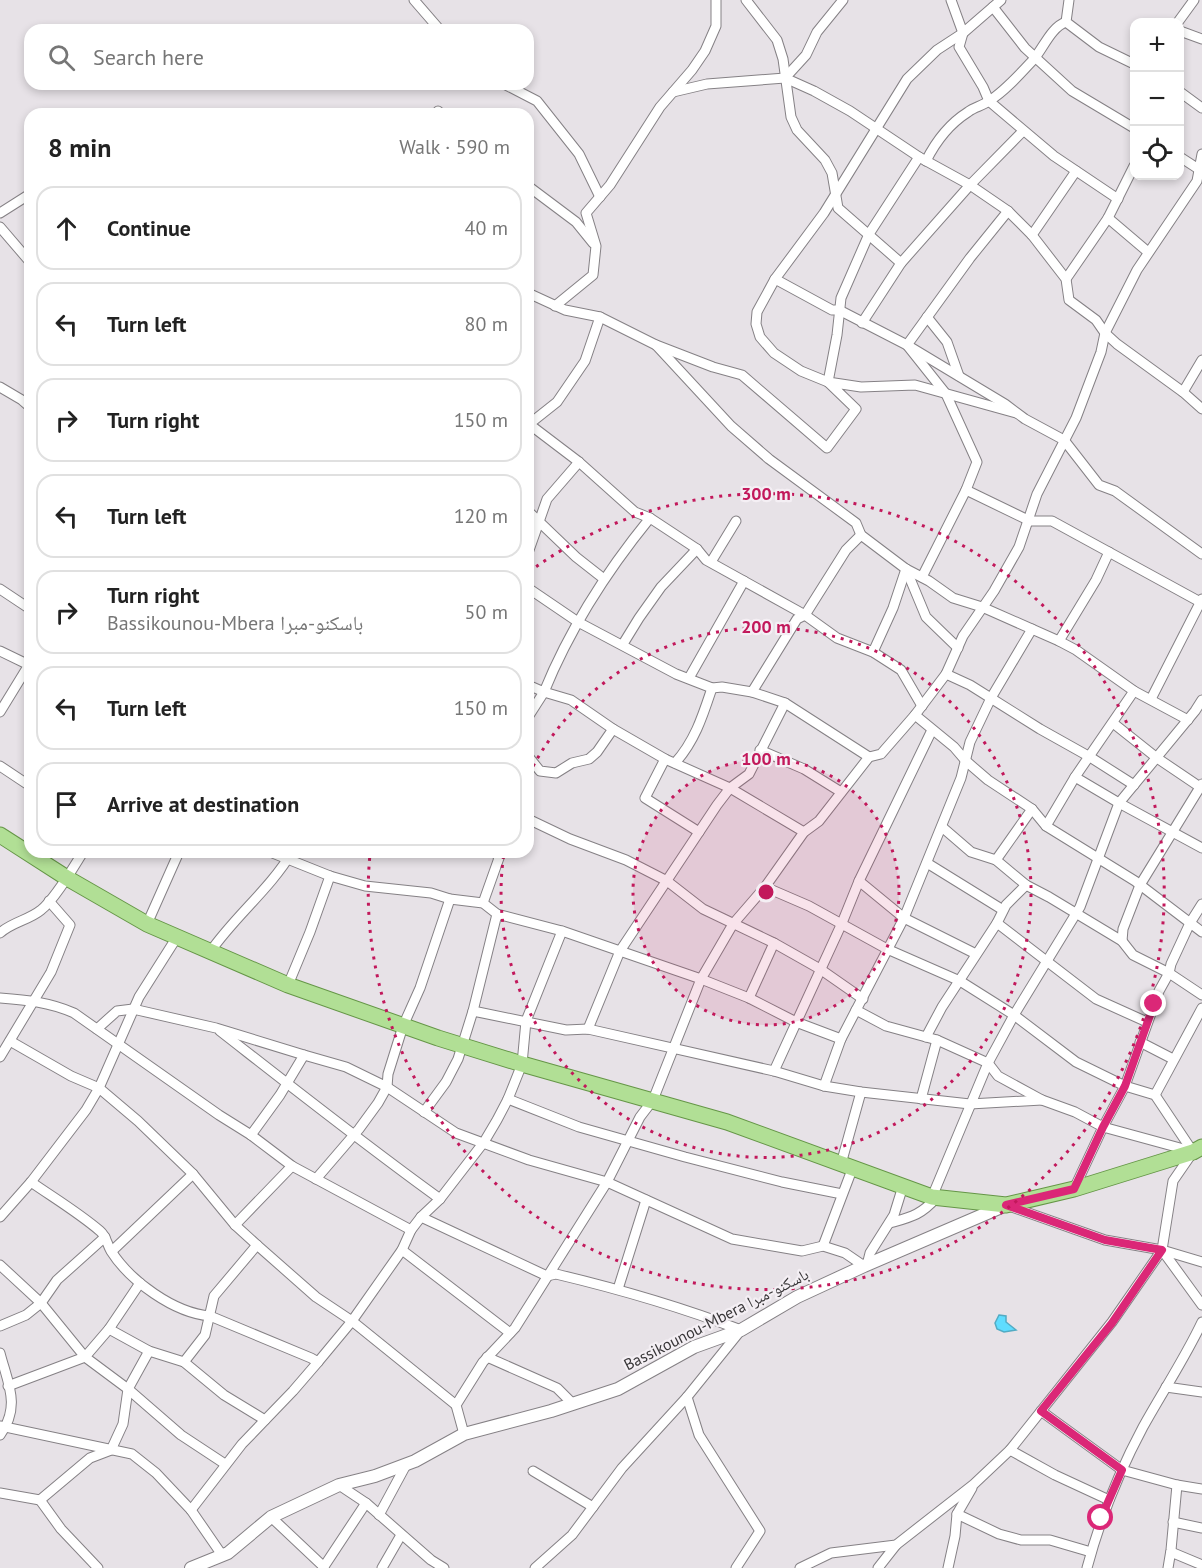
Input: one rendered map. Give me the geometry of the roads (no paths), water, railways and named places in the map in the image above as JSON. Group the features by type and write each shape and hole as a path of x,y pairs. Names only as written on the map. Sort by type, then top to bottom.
{"main road":[{"path":"0,836 24,851"},
{"path":"35,858 147,924 288,985 403,1026 522,1064 727,1122 934,1197 1006,1205"},
{"name":"Bassikounou-Mbera باسكنو-مبرا","path":"1006,1205 1074,1189 1199,1151"}],"street":[{"path":"414,0 436,24"},
{"path":"555,306 593,275 596,246 586,213 600,197 660,107 692,70 707,48 716,26 716,0"},
{"path":"746,0 777,40 783,59 791,117 797,130 825,160 832,173 838,208 901,263"},
{"path":"951,0 963,33 959,47 989,101 1023,131 1118,199"},
{"path":"1001,0 963,33 937,50 907,79 824,213 775,279 757,312 756,324 760,337 774,353 801,371 828,382 861,387 915,385 1016,413"},
{"path":"1066,22 1069,0"},
{"path":"1181,18 1194,0"},
{"path":"785,78 806,55 817,32 840,1"},
{"path":"993,7 1025,48 1072,91 1131,126"},
{"path":"828,382 841,298 869,234 950,125 969,111 989,101 1035,58 1059,26 1066,22"},
{"path":"1066,22 1099,47 1130,62"},
{"path":"1184,33 1202,39"},
{"path":"673,92 707,84 785,78 841,106 1008,211 1032,235 1066,279 1069,300 1096,320 1105,333 1184,392 1202,409"},
{"path":"515,90 537,102 579,153 600,197"},
{"path":"1184,95 1202,108"},
{"path":"862,323 901,263 970,185 1023,131"},
{"path":"456,1405 487,1357 510,1333 607,1182 640,1117 653,1100 700,978 733,924 765,887 804,832 819,820 869,757 881,754 915,716 946,674 958,648 1019,547 1030,521 1037,494 1076,418 1101,352 1105,333 1148,252 1197,181 1202,154"},
{"path":"1184,160 1200,170"},
{"path":"1032,235 1076,171"},
{"path":"1066,279 1108,218 1130,174"},
{"path":"534,190 576,222 596,246"},
{"path":"0,213 24,198"},
{"path":"906,345 1008,211"},
{"path":"1108,218 1148,252"},
{"path":"0,227 24,255"},
{"path":"775,279 832,310 839,310 906,345 1047,432 1064,440 1099,485 1115,491 1202,554"},
{"path":"534,296 565,310 600,317 656,345 713,367 742,375 827,448 856,409 828,382"},
{"path":"534,419 557,402 585,361 600,317"},
{"path":"927,317 947,342 959,376"},
{"path":"656,345 731,426 770,459 856,524 861,535 906,569 953,598 982,607 1076,650 1134,691 1188,720"},
{"path":"906,345 946,394 977,462 966,490 922,577"},
{"path":"1184,392 1202,360"},
{"path":"0,387 24,403"},
{"path":"534,428 579,462 635,512 650,518 697,549 711,562 805,615 837,638 873,652 901,670 922,706"},
{"path":"534,538 547,499 579,462"},
{"path":"966,490 1030,521 1052,521 1201,601 1151,699"},
{"path":"534,517 576,557 604,579"},
{"path":"534,708 544,692 564,644 594,592 620,554 650,518"},
{"path":"711,562 736,521"},
{"path":"752,692 797,619 805,615 846,550 861,535"},
{"path":"623,644 661,587 697,549"},
{"path":"1059,641 1096,580 1109,552"},
{"path":"906,569 926,617 958,648"},
{"path":"873,652 893,608 906,569"},
{"path":"689,678 744,581"},
{"path":"0,589 24,605"},
{"path":"534,592 578,622 676,674 712,688 722,687 752,692 784,703 869,757"},
{"path":"824,1086 842,1039 904,918 961,778 970,742 991,698 1032,629"},
{"path":"0,651 24,661"},
{"path":"0,712 24,674"},
{"path":"946,674 991,698 1134,785"},
{"path":"534,688 572,700 613,729 665,759 729,788 804,832"},
{"path":"675,763 687,749 701,720 712,688"},
{"path":"1046,826 1075,777 1134,691"},
{"path":"890,1223 915,1216 925,1210 934,1197 988,1063 1014,1015 1076,915 1119,803 1188,720 1199,712 1202,700"},
{"path":"588,1029 620,951 729,788 749,774 784,703"},
{"path":"915,716 954,747 988,780 1032,809 1046,826 1140,885 1202,932"},
{"path":"1113,723 1157,758 1201,786 1140,885 1123,929 1122,941"},
{"path":"534,764 540,771 556,773 572,763 589,759 597,752 613,729"},
{"path":"774,1071 859,881 932,730"},
{"path":"760,750 804,769 841,792"},
{"path":"665,759 645,798 699,832"},
{"path":"0,766 24,782"},
{"path":"1075,777 1202,848"},
{"path":"996,860 1032,809"},
{"path":"534,822 570,839 626,860 667,881 703,909 774,943 820,969 863,999"},
{"path":"942,827 971,852 996,860 1026,885 1122,941 1133,955 1169,973 1202,995"},
{"path":"2,927 41,911 79,858"},
{"path":"147,924 176,858"},
{"path":"210,952 266,888 288,858"},
{"path":"293,858 330,876 365,886 431,893 450,899 483,903 496,914 562,931 700,978 749,998 795,1023 842,1039"},
{"path":"483,903 499,858"},
{"path":"927,863 1003,910"},
{"path":"288,985 330,876"},
{"path":"859,881 904,918 976,954"},
{"path":"926,1037 942,1007 997,923 1003,910 1026,885"},
{"path":"765,887 842,923 887,949 960,981 1014,1015 1076,1062 1125,1086 1155,1095 1199,1151"},
{"path":"316,1179 378,1104 387,1087 388,1074 403,1026 420,988 450,899"},
{"path":"0,1057 51,972 70,925 49,901"},
{"path":"1074,1189 1125,1086 1159,991 1190,923 1202,904"},
{"path":"424,1112 446,1082 458,1059 496,914"},
{"path":"997,923 1096,999 1147,1022"},
{"path":"191,1510 242,1443 352,1322 402,1250 411,1230 440,1199 484,1142 508,1100 522,1064 526,1021 562,931"},
{"path":"0,1218 31,1182 86,1110 99,1088 133,1009 177,937"},
{"path":"749,998 774,943"},
{"path":"0,998 34,1000 61,1007 97,1029 219,1115 252,1134 292,1166 411,1230"},
{"path":"1155,1095 1202,1008"},
{"path":"97,1029 117,1011 133,1009 216,1028 304,1054 346,1068 387,1087 456,1133 529,1160 607,1182 732,1239 757,1245 802,1251 824,1246 845,1253 866,1265 870,1253 894,1215 903,1186"},
{"path":"856,1010 886,1026 937,1040 988,1063 998,1076 1042,1100 1075,1112 1103,1127 1199,1151"},
{"path":"472,1011 566,1030 588,1029 774,1071 824,1086 861,1092 970,1104 1042,1100"},
{"path":"216,1028 353,1135 440,1199"},
{"path":"921,1099 937,1040"},
{"path":"10,1041 71,1076 99,1088 194,1174 236,1225 257,1245 316,1297 352,1322 456,1405 464,1434"},
{"path":"1140,1042 1173,1059"},
{"path":"252,1134 288,1083 304,1054"},
{"path":"824,1246 842,1194 861,1092"},
{"path":"508,1100 579,1127 772,1180 842,1194"},
{"path":"878,1568 896,1545 974,1484 1010,1450 1112,1323 1162,1250 1173,1181 1199,1151"},
{"path":"236,1225 292,1166"},
{"path":"111,1251 194,1174"},
{"path":"31,1182 102,1232 111,1251 152,1293 196,1315 210,1316 318,1362"},
{"path":"618,1289 646,1200"},
{"path":"1006,1205 1105,1240 1162,1250 1202,1262"},
{"name":"Bassikounou-Mbera باسكنو-مبرا","path":"191,1568 225,1554 271,1517 339,1485 406,1465 464,1434 618,1389 694,1347 741,1330 797,1297 1006,1205"},
{"path":"421,1217 547,1276 556,1274 618,1289 741,1330 687,1397 622,1468 572,1535 535,1568"},
{"path":"0,1326 26,1315 40,1303 57,1280 105,1236"},
{"path":"184,1362 204,1335 214,1296 257,1245"},
{"path":"402,1250 510,1333"},
{"path":"1162,1250 1202,1305"},
{"path":"0,1266 40,1303 85,1357 128,1389 181,1435 225,1464"},
{"path":"8,1386 85,1357 140,1283"},
{"path":"1188,1284 1202,1291"},
{"path":"1087,1568 1101,1518 1122,1470 1202,1322"},
{"path":"108,1329 149,1351 184,1362 224,1395 265,1420"},
{"path":"40,1500 90,1458 111,1450 123,1424 128,1389 149,1351"},
{"path":"0,1353 13,1404 2,1429 132,1454 156,1473 191,1510 225,1554 208,1568"},
{"path":"487,1357 557,1388 573,1404"},
{"path":"1166,1387 1202,1392"},
{"path":"687,1397 699,1435 760,1531 736,1568"},
{"path":"1041,1411 1122,1470 1177,1485 1202,1489"},
{"path":"1010,1450 1055,1475 1109,1500"},
{"path":"379,1515 406,1465"},
{"path":"533,1471 593,1507"},
{"path":"948,1568 957,1514 974,1484"},
{"path":"339,1485 366,1503 444,1568"},
{"path":"1168,1568 1177,1485"},
{"path":"0,1493 40,1500 61,1528 98,1568"},
{"path":"271,1517 324,1568 366,1503"},
{"path":"957,1514 999,1534 1021,1540 1050,1540 1091,1552"},
{"path":"1173,1522 1202,1528"},
{"path":"381,1568 402,1535"},
{"path":"800,1568 831,1553 896,1545"},
{"path":"1171,1552 1202,1565"}],"water":[{"path":"999,1315 1006,1316 1006,1322 1016,1330 1004,1332 997,1329 995,1323"}]}
